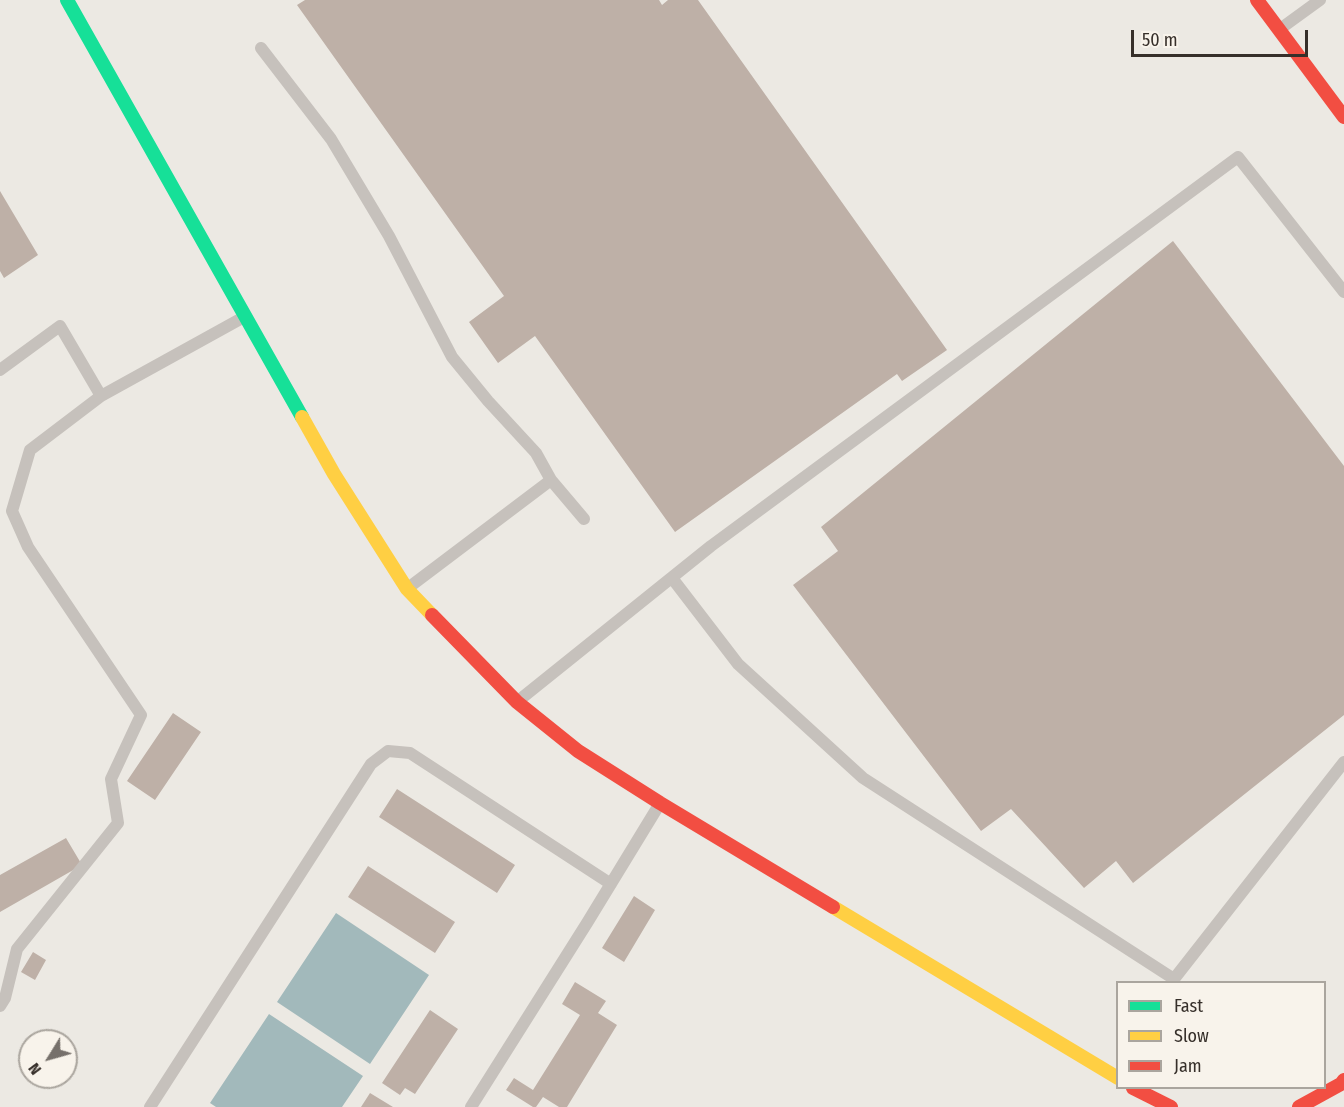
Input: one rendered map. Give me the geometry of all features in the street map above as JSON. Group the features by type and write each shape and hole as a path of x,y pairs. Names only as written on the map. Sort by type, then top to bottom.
{"main road":[{"path":"67,0 334,474 407,589 517,702 578,751 660,803 1116,1077"},
{"path":"1257,0 1344,117"},
{"path":"1299,1107 1341,1084 1344,1080"},
{"path":"1135,1089 1172,1107"}],"lane":[{"path":"1279,29 1320,0"},
{"path":"261,48 331,139 389,236 452,357 488,401 536,453 550,480 584,519"},
{"path":"517,702 721,539 1238,157 1344,292"},
{"path":"0,1006 17,950 118,823 111,779 141,716 28,547 12,511 30,450 101,396 245,316"},
{"path":"0,370 60,326 101,396"},
{"path":"407,589 550,480"},
{"path":"672,578 738,664 863,778 1174,979 1344,762"},
{"path":"150,1107 371,764 388,751 410,753 611,884"},
{"path":"471,1107 660,803"}],"water":[{"path":"336,913 429,975 370,1064 277,1002"},
{"path":"269,1014 363,1076 342,1107 216,1107 210,1103"}],"building":[{"path":"305,0 659,0 662,5 668,0 698,0 947,350 902,381 897,374 675,532 535,336 498,363 469,322 504,296 297,5"},
{"path":"0,191 38,255 4,278 0,271"},
{"path":"1173,241 1344,466 1344,715 1133,883 1116,861 1084,888 1011,809 981,831 793,585 838,551 821,527"},
{"path":"173,713 201,732 155,800 127,781"},
{"path":"397,789 515,865 497,893 379,817"},
{"path":"66,838 82,865 0,912 0,875"},
{"path":"368,866 455,922 435,953 348,897"},
{"path":"634,896 655,910 624,962 602,948"},
{"path":"33,952 46,960 35,980 21,972"},
{"path":"575,982 606,1001 598,1013 617,1025 567,1107 559,1107 543,1097 536,1107 533,1107 506,1090 514,1078 533,1090 580,1015 562,1004"},
{"path":"430,1010 458,1029 415,1094 405,1088 400,1095 382,1083"},
{"path":"370,1093 393,1107 361,1107"}],"traffic: fast":[{"path":"67,0 302,417"}],"traffic: slow":[{"path":"302,417 334,474 407,589 432,615"},
{"path":"833,907 1116,1077"}],"traffic: jam":[{"path":"1257,0 1344,117"},
{"path":"432,615 517,702 578,751 833,907"},
{"path":"1299,1107 1341,1084 1344,1080"},
{"path":"1135,1089 1171,1107"}]}
